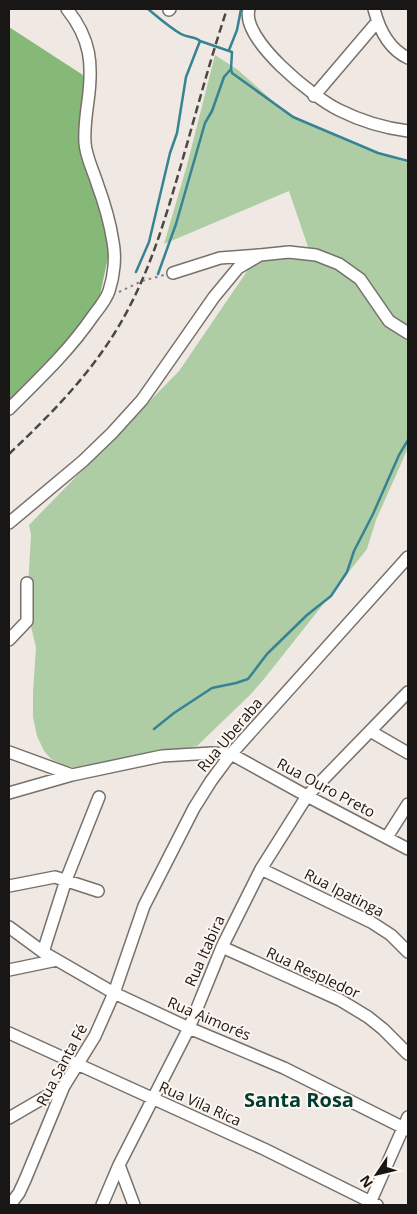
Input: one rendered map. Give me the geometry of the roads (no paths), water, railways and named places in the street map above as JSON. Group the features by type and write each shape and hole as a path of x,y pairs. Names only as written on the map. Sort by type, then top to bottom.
{"street":[{"path":"9,408 79,337 106,298 114,262 113,243 107,213 85,144 85,122 90,74 89,49 84,34 67,9"},
{"path":"250,9 248,15 249,23 253,32 282,67 314,96 338,110 363,120 408,131"},
{"path":"374,9 377,22 391,45 408,58"},
{"path":"314,96 377,22"},
{"path":"173,273 220,258 289,252 316,255 339,264 360,280 390,321 408,333"},
{"path":"9,523 112,433 142,400 214,297 238,268 260,255"},
{"name":"Rua Uberaba","path":"114,993 144,906 194,808 211,781 231,754 408,557"},
{"path":"9,640 27,622 27,583"},
{"name":"Rua Itabira","path":"102,1205 119,1165 189,1028 222,947 261,869 307,796 408,692"},
{"path":"370,732 408,754"},
{"path":"9,752 72,775"},
{"path":"9,793 72,775 162,756 212,753 231,754"},
{"name":"Rua Ouro Preto","path":"231,754 408,849"},
{"path":"43,952 66,880 99,796"},
{"path":"387,837 408,804"},
{"name":"Rua Ipatinga","path":"261,869 371,922 391,935 408,952"},
{"path":"9,886 55,877 98,891"},
{"name":"Rua Aimorés","path":"9,928 43,952 114,993 189,1028 284,1068 406,1129"},
{"name":"Rua Respledor","path":"222,947 340,1000 368,1017 408,1054"},
{"path":"9,970 57,960"},
{"name":"Rua Santa Fé","path":"10,1205 19,1193 25,1180 64,1086 95,1036 114,993"},
{"name":"Rua Vila Rica","path":"9,1033 264,1149 372,1204"},
{"path":"9,1118 64,1086"},
{"path":"372,1204 406,1129 408,1116"},
{"path":"119,1165 134,1205"}],"waterway":[{"path":"148,9 181,34 232,52 231,69 224,77 212,111 205,123 176,224 158,274"},
{"path":"229,50 237,30 241,9"},
{"path":"136,272 149,242 170,153 177,133 186,77 200,41"},
{"path":"231,69 232,73 293,117 378,153 408,161"},
{"path":"154,729 174,713 212,688 248,679 267,654 307,615 331,596 347,572 354,551 399,455 408,440"}],"railway":[{"path":"9,454 52,412 91,367 114,334 136,293 154,252 168,209 227,9"}],"district":[{"name":"Santa Rosa","path":"299,1100"}]}
